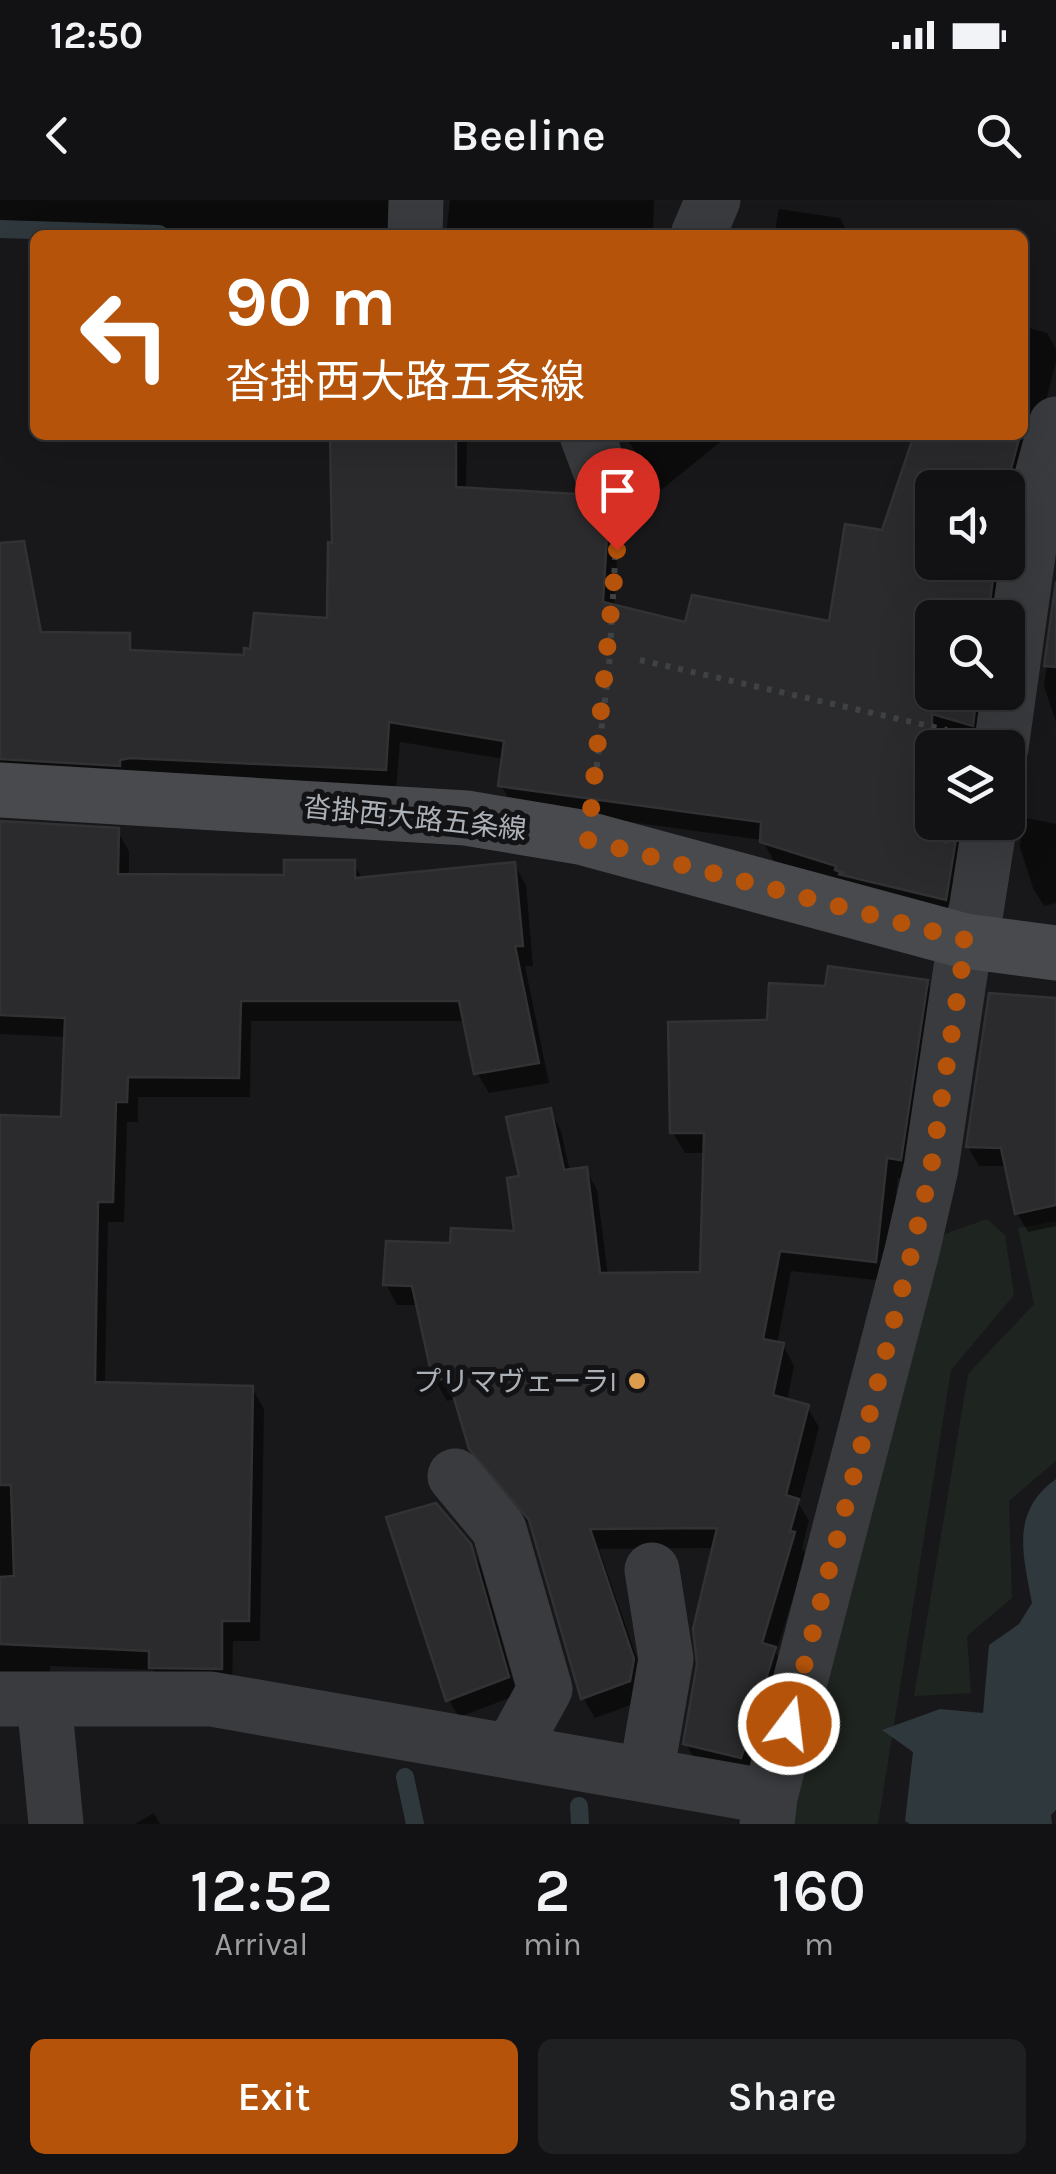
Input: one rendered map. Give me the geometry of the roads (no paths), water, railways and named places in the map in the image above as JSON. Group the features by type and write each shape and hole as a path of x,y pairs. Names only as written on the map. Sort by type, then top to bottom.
{"main road":[{"name":"沓掛西大路五条線","path":"0,790 466,818 588,840 966,940 1056,953"}],"street":[{"path":"415,230 416,200"},
{"path":"700,230 713,200"},
{"path":"1004,730 1036,498 1056,424"},
{"path":"589,440 607,488"},
{"path":"56,1824 22,1700 210,1700 646,1774 768,1810 931,1168 966,940 976,911 987,840"},
{"path":"455,1476 499,1529 546,1690 512,1749"},
{"path":"646,1774 666,1659 652,1570"}],"waterway":[{"path":"0,229 32,230"},
{"path":"405,1777 415,1824"},
{"path":"579,1806 580,1824"}],"place":[{"name":"プリマヴェーラI","path":"637,1381"}]}
